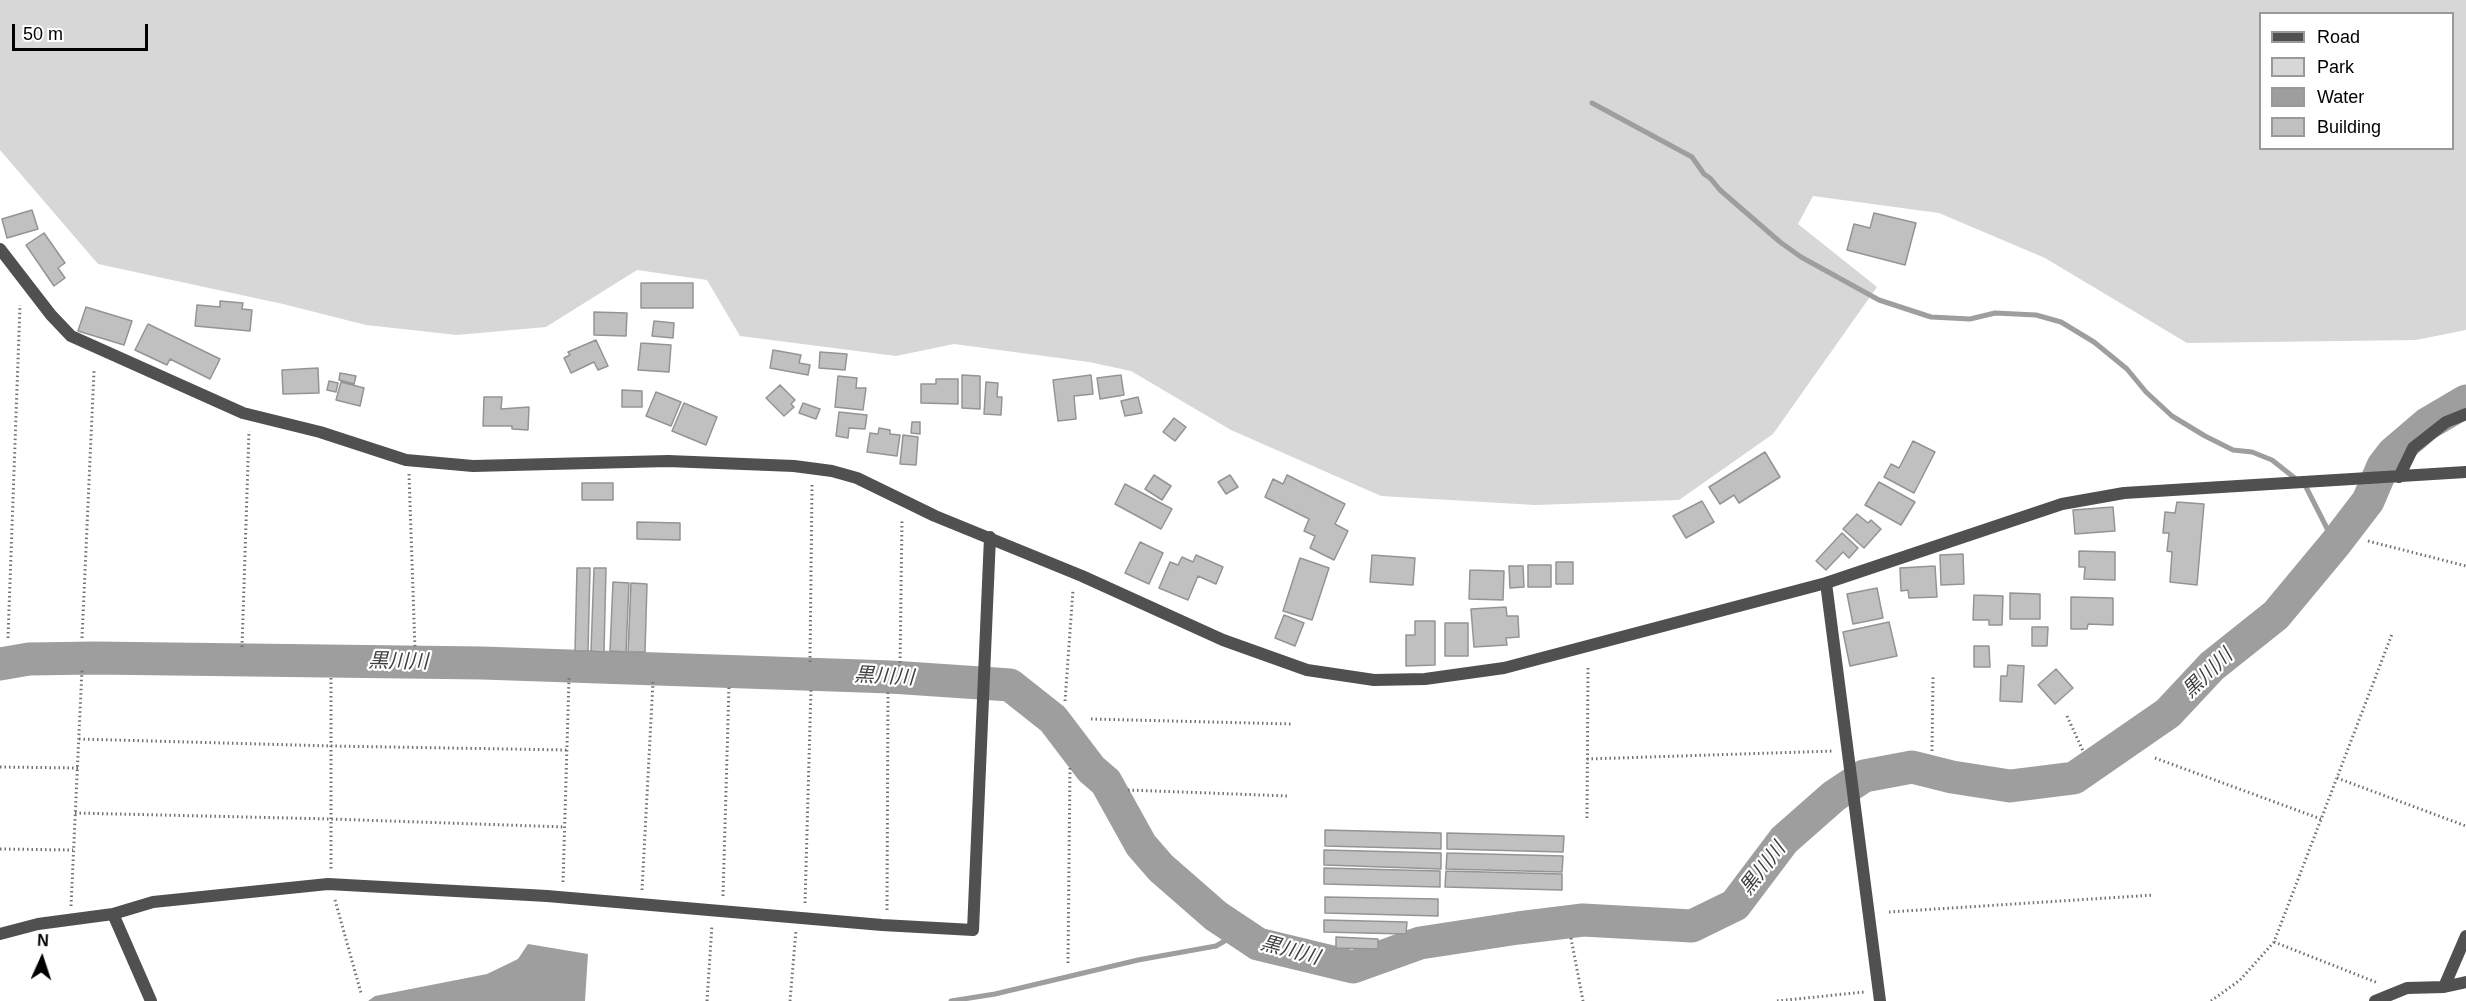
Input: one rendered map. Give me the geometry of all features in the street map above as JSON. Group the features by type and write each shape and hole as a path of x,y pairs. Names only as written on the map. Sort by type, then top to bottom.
{"street":[{"path":"0,249 70,336 243,413 320,432 406,460 472,466 668,461 794,465 832,471 857,478 935,516 990,537 1162,611 1223,640 1307,670 1374,680 1425,679 1504,668 1826,583 2062,504 2124,493 2466,472"},
{"path":"2398,477 2413,448 2446,422 2466,414"},
{"path":"0,934 38,924 113,914 153,902 328,884 547,896 871,924 973,930 990,537"},
{"path":"1826,583 1880,1001"},
{"path":"113,914 150,1001"},
{"path":"2444,987 2466,936"},
{"path":"2375,1001 2407,988 2444,987 2466,982"}],"path":[{"path":"8,638 20,305"},
{"path":"82,638 94,371"},
{"path":"242,647 249,431"},
{"path":"409,474 415,649"},
{"path":"810,662 812,484"},
{"path":"900,667 902,519"},
{"path":"2368,541 2466,566"},
{"path":"1065,700 1072,590"},
{"path":"2211,1001 2240,980 2274,942 2392,634"},
{"path":"1587,818 1588,668"},
{"path":"71,910 82,669"},
{"path":"1932,751 1933,677"},
{"path":"331,678 331,873"},
{"path":"563,884 569,678"},
{"path":"642,891 653,682"},
{"path":"723,898 729,685"},
{"path":"805,905 811,689"},
{"path":"887,912 888,692"},
{"path":"2067,716 2083,751"},
{"path":"1091,719 1291,724"},
{"path":"79,739 567,750"},
{"path":"1587,759 1838,751"},
{"path":"2154,758 2321,819"},
{"path":"1068,963 1070,765"},
{"path":"0,767 78,768"},
{"path":"2337,778 2466,826"},
{"path":"1128,790 1288,796"},
{"path":"75,813 331,819 565,828"},
{"path":"0,849 74,850"},
{"path":"334,895 361,993"},
{"path":"1888,912 2154,895"},
{"path":"707,1001 712,920"},
{"path":"790,1001 797,926"},
{"path":"1571,938 1583,1001"},
{"path":"2274,942 2378,983"},
{"path":"1777,1001 1864,992"}],"green space":[{"path":"0,0 2466,0 2466,330 2416,340 2187,343 2045,258 1939,213 1813,196 1798,224 1877,287 1773,434 1679,500 1535,505 1381,496 1231,430 1131,371 1089,362 954,344 896,356 740,336 707,280 637,270 546,327 457,335 366,325 283,304 98,264 0,150"}],"water":[{"path":"528,944 588,954 585,1001 368,1001 375,996 487,974 518,959"}],"building":[{"path":"32,210 38,229 7,238 2,219"},
{"path":"1874,213 1916,223 1905,265 1847,250 1854,224 1870,228"},
{"path":"44,233 65,263 58,268 65,278 54,286 26,245"},
{"path":"641,283 693,283 693,308 641,308"},
{"path":"220,301 243,303 242,309 252,310 250,331 195,326 197,305 220,307"},
{"path":"86,307 132,321 124,345 78,331"},
{"path":"594,312 627,313 626,336 594,335"},
{"path":"654,321 674,323 673,338 652,336"},
{"path":"148,324 220,359 210,379 170,359 167,365 135,350"},
{"path":"596,340 608,366 598,370 594,362 571,373 564,358 570,355 568,352"},
{"path":"641,343 671,345 669,372 638,370"},
{"path":"773,350 801,355 799,363 810,365 808,375 770,368"},
{"path":"820,352 847,354 845,370 819,368"},
{"path":"318,368 319,393 283,394 282,370"},
{"path":"340,373 356,376 354,384 339,380"},
{"path":"962,375 980,376 980,409 962,408"},
{"path":"1091,375 1093,394 1074,396 1076,419 1058,421 1053,380"},
{"path":"1121,375 1124,395 1100,399 1097,378"},
{"path":"838,376 857,378 856,388 866,388 863,410 835,407"},
{"path":"936,379 958,379 958,404 921,403 921,384 936,384"},
{"path":"329,381 338,383 336,392 327,390"},
{"path":"341,382 364,388 360,406 336,400"},
{"path":"986,382 998,383 997,397 1002,397 1001,415 984,414"},
{"path":"780,385 795,400 791,404 794,407 784,416 766,398"},
{"path":"622,390 642,391 642,407 622,407"},
{"path":"656,392 681,402 671,426 646,416"},
{"path":"484,397 502,397 501,409 529,407 528,430 512,429 512,426 483,426"},
{"path":"1138,397 1142,413 1125,416 1121,401"},
{"path":"684,403 717,417 706,445 672,431"},
{"path":"803,403 820,409 816,419 799,413"},
{"path":"839,412 867,415 865,429 849,428 848,438 836,436"},
{"path":"1174,418 1186,427 1175,441 1163,432"},
{"path":"912,422 920,422 920,434 911,433"},
{"path":"879,428 890,430 890,434 900,435 897,456 867,452 870,433 878,434"},
{"path":"903,435 918,437 916,465 900,464"},
{"path":"1913,441 1935,452 1914,493 1884,477 1891,464 1899,468"},
{"path":"1765,452 1780,477 1739,503 1734,495 1720,504 1709,487"},
{"path":"1154,475 1171,486 1162,500 1145,489"},
{"path":"1230,475 1238,487 1226,494 1218,482"},
{"path":"1287,475 1345,504 1335,524 1348,531 1334,560 1310,548 1315,536 1304,531 1309,519 1265,497 1273,479 1283,484"},
{"path":"1879,482 1915,502 1901,525 1865,505"},
{"path":"582,483 613,483 613,500 582,500"},
{"path":"1125,484 1172,509 1161,529 1115,504"},
{"path":"1702,501 1714,522 1686,538 1673,516"},
{"path":"2177,502 2204,504 2197,585 2170,582 2172,552 2167,551 2169,533 2163,533 2165,512 2175,513"},
{"path":"2113,507 2115,531 2075,534 2073,510"},
{"path":"1857,514 1868,523 1871,520 1881,529 1864,548 1843,529"},
{"path":"637,522 680,523 680,540 637,539"},
{"path":"1842,533 1858,548 1849,558 1843,552 1826,570 1816,561"},
{"path":"1140,542 1163,553 1149,584 1125,573"},
{"path":"2079,551 2115,552 2115,580 2084,579 2085,567 2079,567"},
{"path":"1963,554 1964,584 1941,585 1940,555"},
{"path":"1196,555 1223,567 1216,584 1198,576 1188,600 1159,588 1170,562 1178,565 1182,557 1193,562"},
{"path":"1372,555 1415,558 1413,585 1370,582"},
{"path":"1300,558 1329,568 1312,620 1283,611"},
{"path":"1556,562 1573,562 1573,584 1556,584"},
{"path":"1528,565 1551,565 1551,587 1528,587"},
{"path":"1509,566 1523,566 1524,587 1510,588"},
{"path":"1935,566 1937,597 1909,598 1908,590 1901,591 1900,568"},
{"path":"577,568 590,568 588,651 575,651"},
{"path":"594,568 606,568 604,652 591,651"},
{"path":"1470,570 1504,571 1503,600 1469,599"},
{"path":"613,582 629,583 626,652 610,651"},
{"path":"631,583 647,584 645,652 628,652"},
{"path":"1877,588 1883,618 1853,624 1847,594"},
{"path":"2010,593 2040,594 2040,619 2010,619"},
{"path":"1974,595 2003,596 2002,625 1989,625 1989,620 1973,620"},
{"path":"2071,597 2113,598 2113,625 2088,624 2087,629 2071,629"},
{"path":"1506,607 1507,616 1518,616 1519,637 1506,638 1507,645 1474,647 1471,609"},
{"path":"1284,615 1304,623 1295,646 1275,638"},
{"path":"1415,621 1435,621 1435,665 1406,666 1406,635 1415,635"},
{"path":"1889,622 1897,656 1850,666 1843,632"},
{"path":"1445,623 1468,623 1468,656 1445,656"},
{"path":"2032,627 2048,627 2047,646 2032,646"},
{"path":"1974,646 1989,646 1990,667 1974,667"},
{"path":"2008,665 2024,666 2022,702 2000,701 2001,676 2007,676"},
{"path":"2056,669 2073,688 2055,704 2038,685"},
{"path":"1325,830 1441,833 1441,849 1325,846"},
{"path":"1447,833 1564,836 1563,852 1447,849"},
{"path":"1324,850 1441,853 1441,869 1324,865"},
{"path":"1447,853 1563,856 1562,872 1446,869"},
{"path":"1324,868 1440,871 1440,887 1324,884"},
{"path":"1446,871 1562,874 1562,890 1445,887"},
{"path":"1325,897 1438,899 1438,916 1325,913"},
{"path":"1324,920 1407,922 1406,934 1324,932"},
{"path":"1336,937 1378,939 1378,949 1336,948"}],"waterway":[{"path":"1592,103 1692,157 1704,174 1720,190 1780,242 1801,257 1879,300 1931,317 1970,319 1995,313 2036,315 2061,322 2094,342 2127,369 2146,392 2172,416 2233,450 2252,452 2272,460 2306,487 2335,544"},
{"name":"黒川川","path":"0,664 29,659 95,658 482,663 891,677 1010,685 1053,719 1091,769 1106,782 1141,845 1161,868 1216,916 1258,944 1353,967 1420,943 1583,920 1692,926 1735,905 1784,840 1834,796 1864,776 1912,767 1952,777 2010,786 2074,778 2168,713 2212,666 2276,615 2368,501 2383,466 2393,453 2427,424 2466,401"},
{"path":"951,1001 995,994 1138,960 1216,946 1235,935 1236,931"}]}
